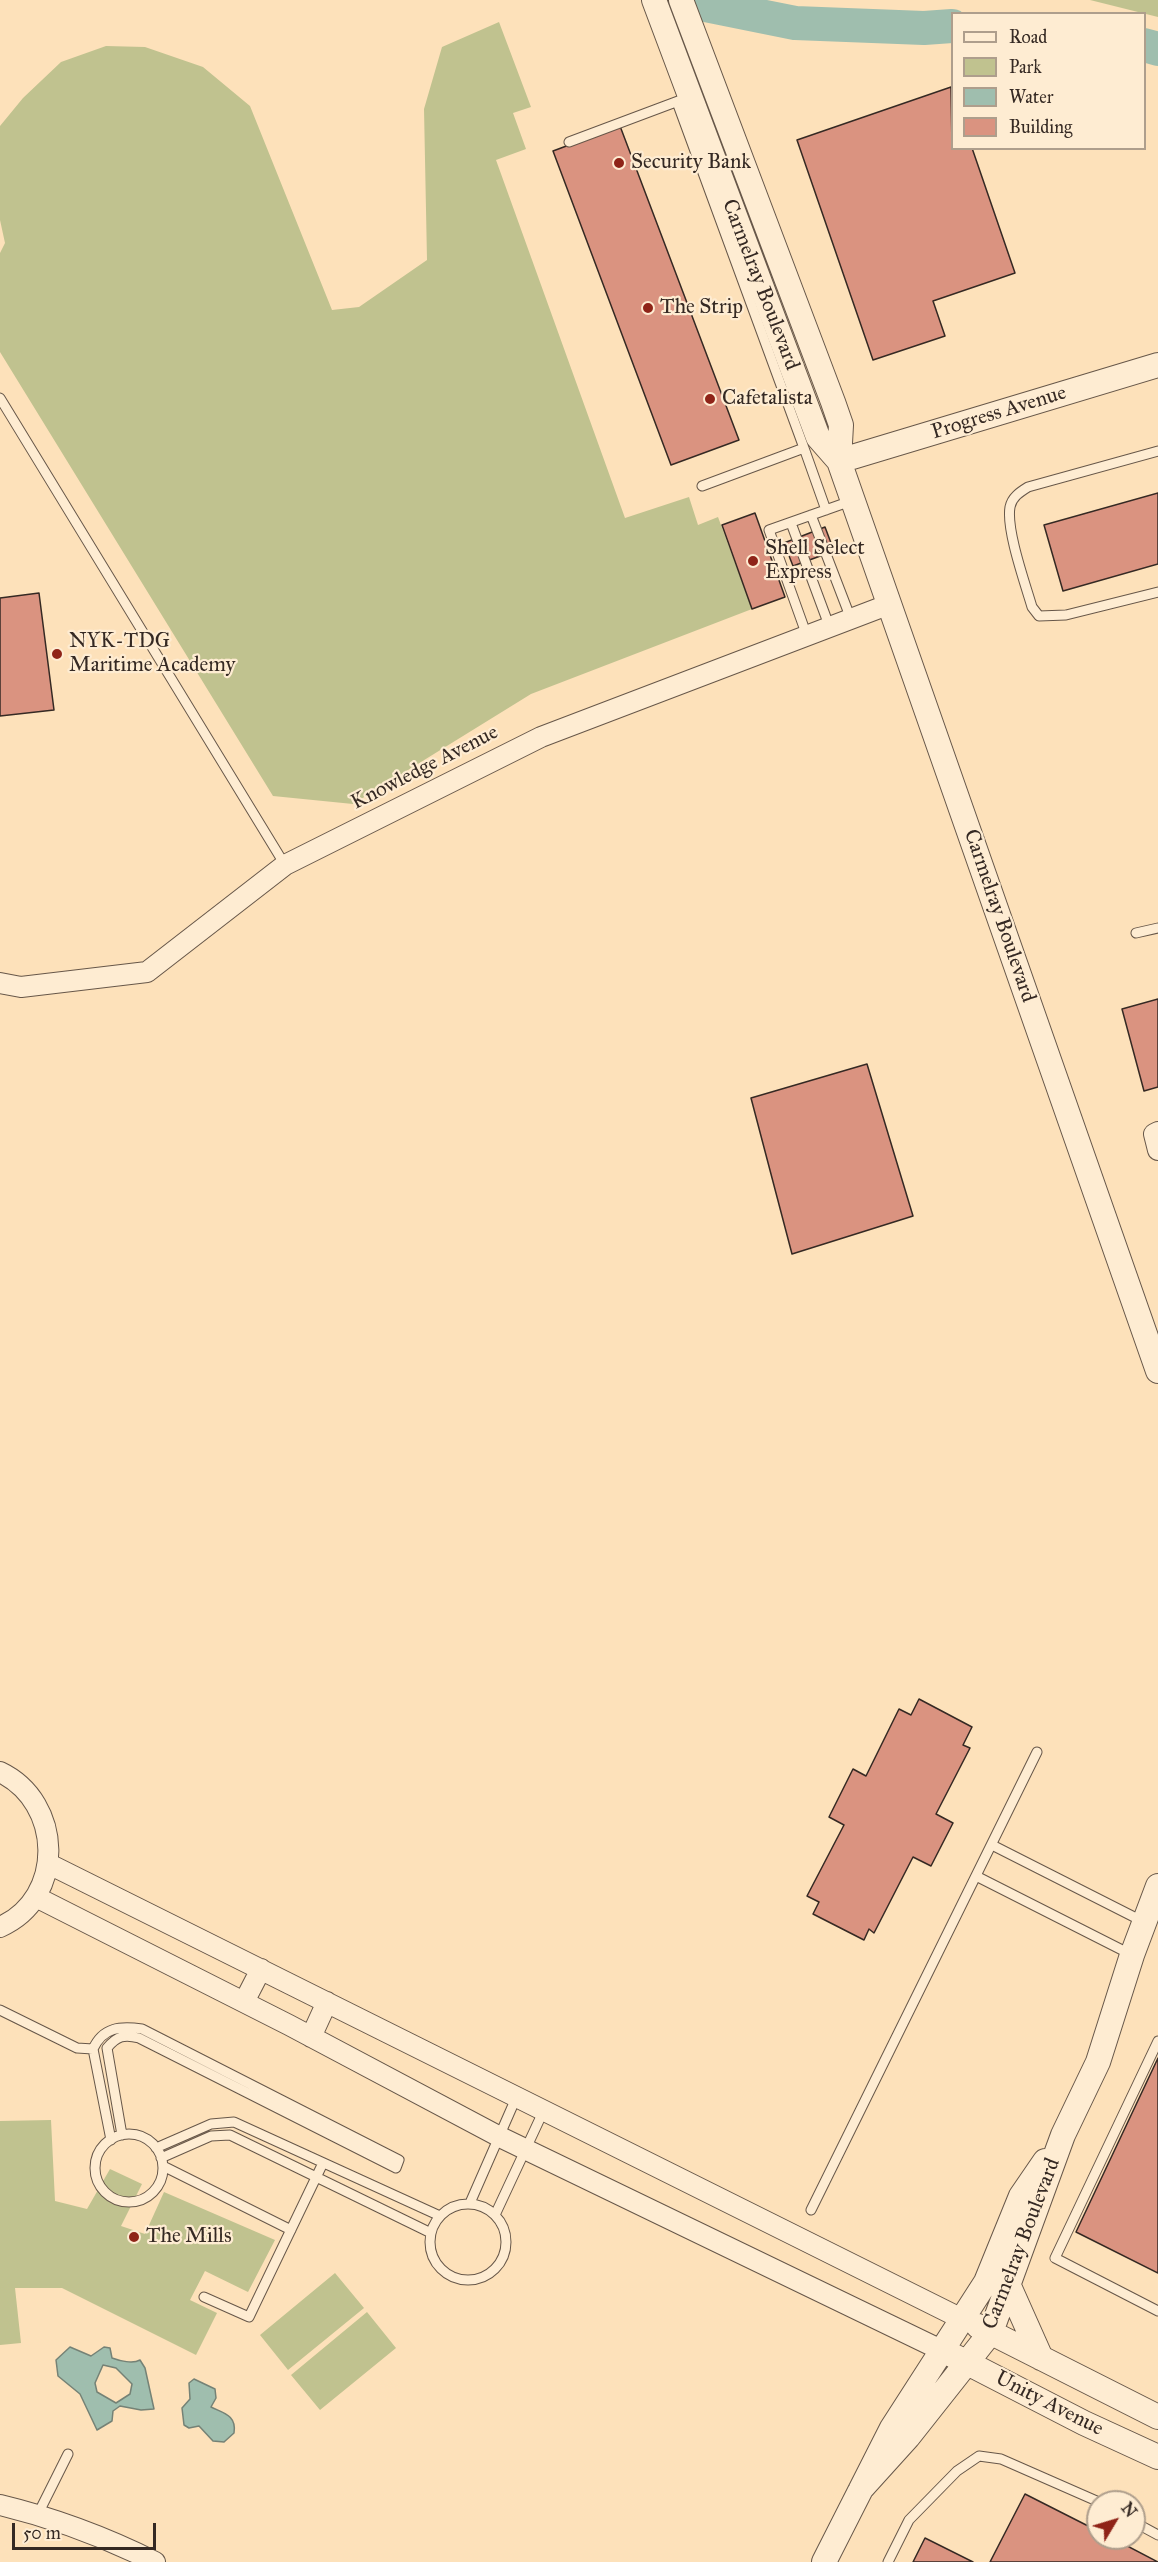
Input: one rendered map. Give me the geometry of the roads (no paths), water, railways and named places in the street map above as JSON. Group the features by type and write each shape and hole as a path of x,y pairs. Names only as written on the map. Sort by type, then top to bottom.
{"street":[{"name":"Carmelray Boulevard","path":"654,0 673,51 683,99 765,325 818,437 839,461 1158,1371"},
{"name":"Carmelray Boulevard","path":"681,0 836,410 841,425 839,461"},
{"path":"683,99 714,87"},
{"name":"Progress Avenue","path":"839,461 1158,365"},
{"name":"Knowledge Avenue","path":"0,983 21,987 147,972 285,865 541,737 890,604"},
{"path":"1158,1132 1154,1134 1158,1150"},
{"path":"0,1772 13,1778 36,1802 48,1831 49,1864 36,1897 13,1922 0,1927"},
{"path":"49,1864 960,2318"},
{"name":"Carmelray Boulevard","path":"861,2489 909,2436 991,2332 1063,2135 1098,2062 1132,1955 1146,1923 1158,1886"},
{"path":"36,1897 244,2002 500,2137 941,2350"},
{"path":"244,2002 261,1969"},
{"path":"311,2037 327,2002"},
{"name":"Carmelray Boulevard","path":"824,2562 892,2428 960,2318 986,2282 1021,2196 1063,2135"},
{"path":"1008,2284 1041,2358"},
{"name":"Unity Avenue","path":"960,2318 1158,2417"},
{"name":"Unity Avenue","path":"941,2350 1084,2423 1158,2457"},
{"path":"0,2505 38,2514 119,2544 155,2562"}],"lane":[{"path":"569,142 683,99"},
{"path":"765,325 826,510"},
{"path":"0,398 285,865"},
{"path":"702,486 804,448"},
{"path":"1158,451 1028,487 1017,494 1011,505 1010,521 1032,607 1039,616 1066,615 1158,592"},
{"path":"807,636 770,530 853,500"},
{"path":"811,515 851,620"},
{"path":"791,523 830,628"},
{"path":"1136,933 1158,928"},
{"path":"811,2210 1037,1752"},
{"path":"992,1845 1146,1923"},
{"path":"976,1876 1132,1955"},
{"path":"0,2010 77,2048 93,2049"},
{"path":"111,2140 93,2049 105,2032 123,2027 142,2029 399,2160 396,2168 139,2038 125,2035 114,2038 107,2048 122,2135"},
{"path":"1158,2041 1055,2258 1158,2311"},
{"path":"470,2203 516,2098"},
{"path":"495,2215 543,2112"},
{"path":"156,2148 211,2124 234,2122 322,2165 440,2216"},
{"path":"122,2135 139,2135 156,2148 162,2162 161,2179 155,2190 144,2198 131,2202 119,2200 103,2190 95,2173 96,2158 103,2146 122,2135"},
{"path":"162,2162 211,2136 230,2135 315,2179 431,2233"},
{"path":"162,2162 291,2230"},
{"path":"204,2297 249,2317 322,2165"},
{"path":"470,2203 484,2207 495,2215 503,2226 506,2242 503,2257 495,2269 483,2277 467,2280 454,2277 442,2269 432,2253 431,2233 440,2216 454,2206 470,2203"},
{"path":"38,2514 68,2454"},
{"path":"888,2562 909,2520 957,2471 979,2456 1001,2459 1086,2496"}],"water":[{"path":"70,2347 91,2356 104,2347 110,2348 112,2358 130,2362 140,2360 145,2368 154,2409 141,2410 120,2406 113,2411 112,2421 97,2430 80,2394 58,2376 56,2360","holes":["103,2365 116,2368 132,2384 130,2394 116,2403 97,2392 95,2383"]},
{"path":"194,2379 215,2389 216,2398 211,2407 224,2413 233,2422 234,2433 224,2442 213,2441 199,2426 189,2428 184,2425 182,2408 190,2399 189,2383"}],"waterway":[{"path":"681,0 795,23 924,28 951,26"},
{"path":"1146,46 1158,49"}],"place":[{"name":"Security Bank","path":"619,163"},
{"name":"The Strip","path":"648,308"},
{"name":"Cafetalista","path":"710,399"},
{"name":"Shell Select Express","path":"753,561"},
{"name":"NYK-TDG Maritime Academy","path":"57,654"},
{"name":"The Mills","path":"134,2237"}]}
